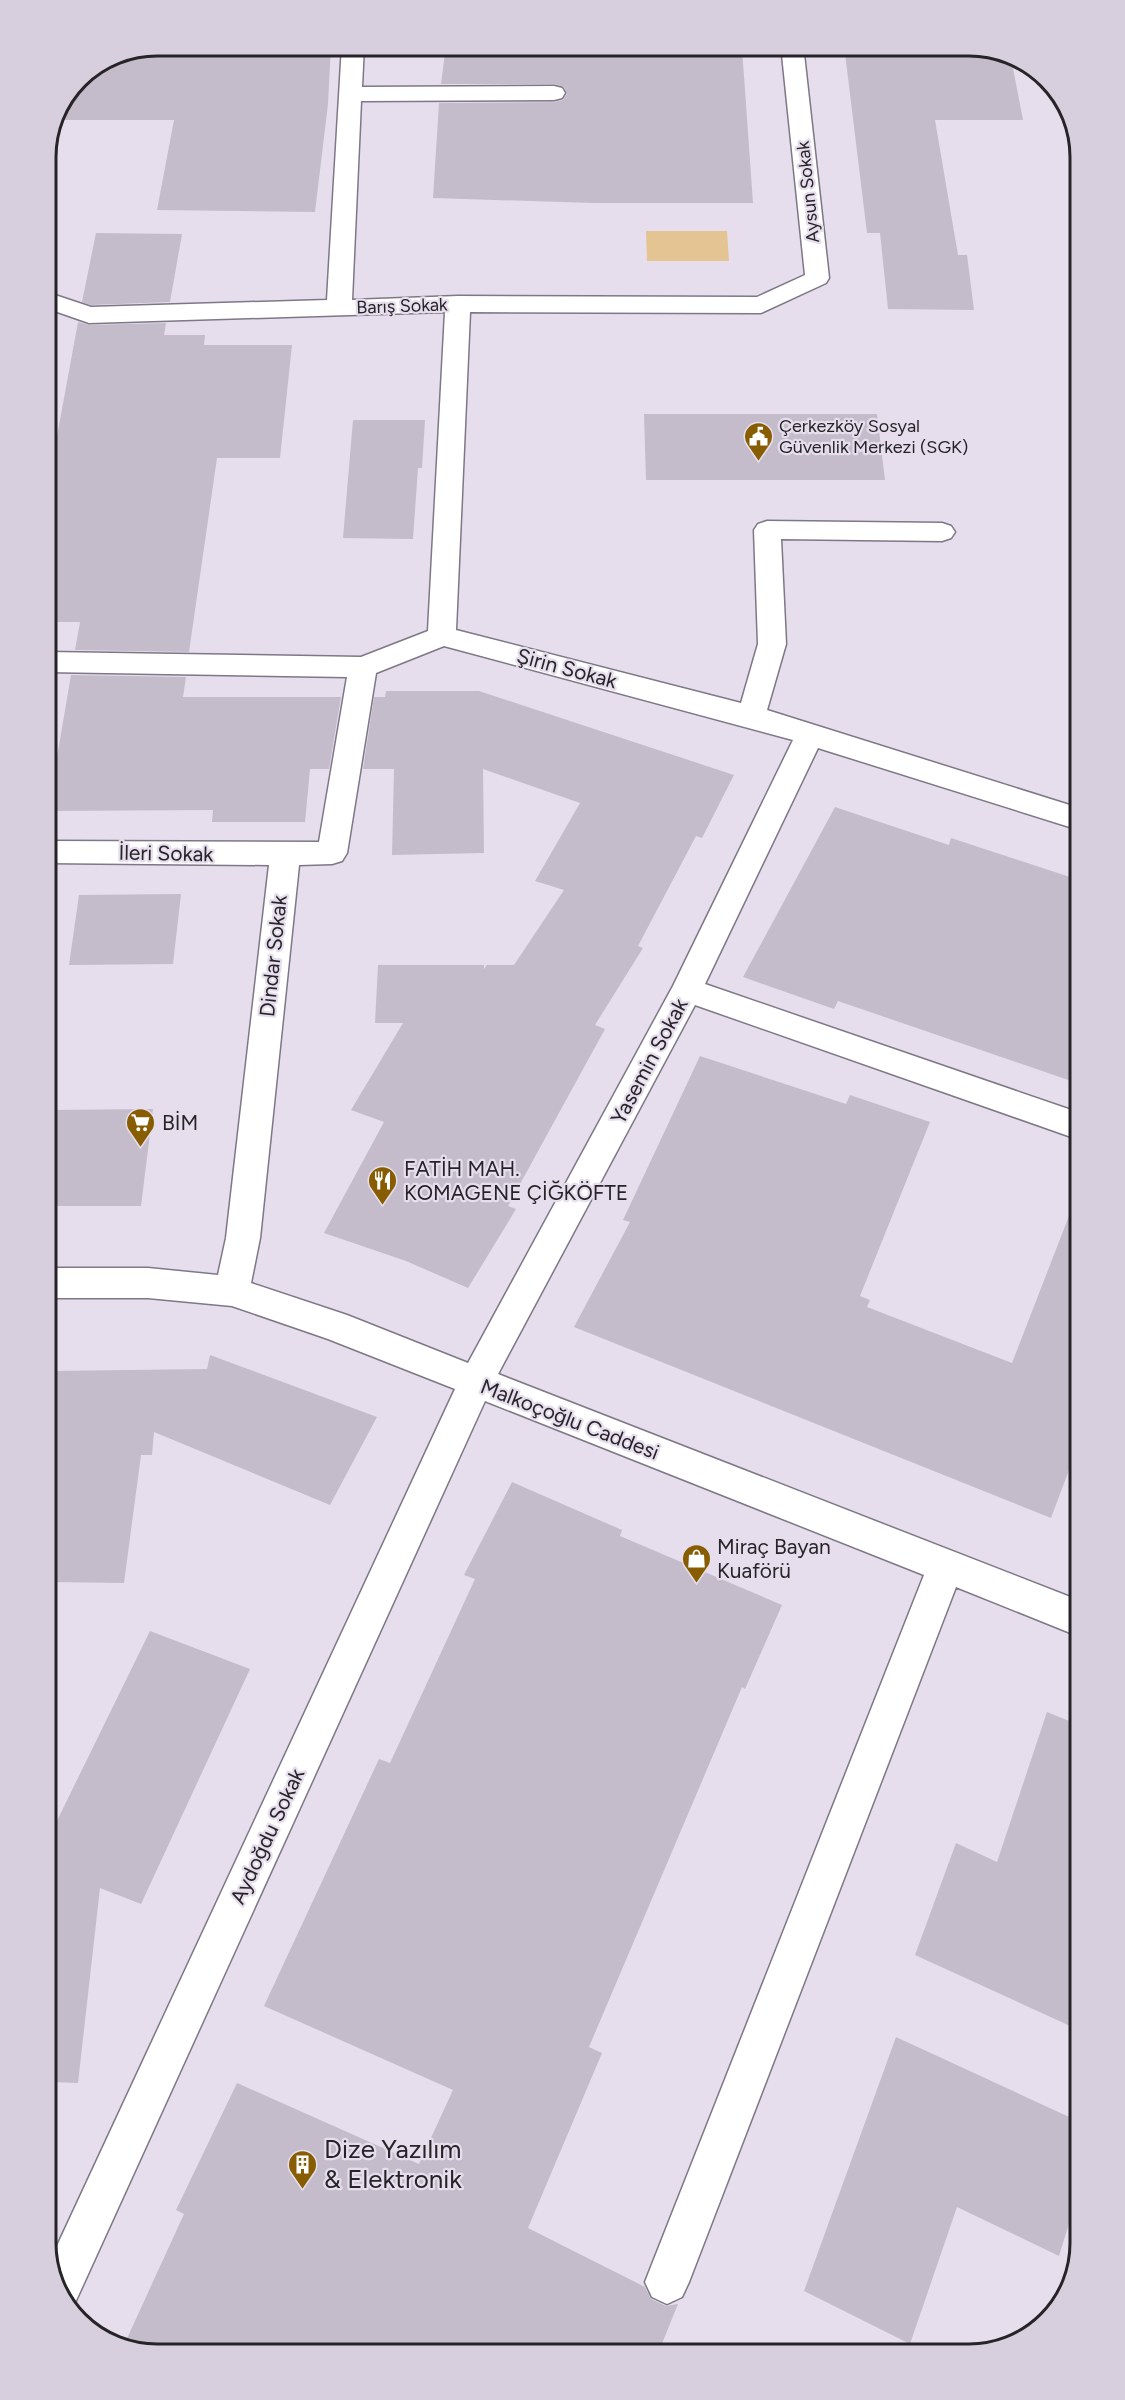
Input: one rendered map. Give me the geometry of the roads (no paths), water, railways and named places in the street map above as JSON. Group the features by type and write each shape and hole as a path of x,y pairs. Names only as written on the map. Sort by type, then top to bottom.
{"street":[{"path":"339,308 352,56"},
{"name":"Aysun Sokak","path":"761,305 817,278 793,56"},
{"path":"350,94 554,93"},
{"name":"Barış Sokak","path":"56,303 89,315 458,304 761,305"},
{"path":"56,662 363,666 442,636 458,304"},
{"path":"752,716 772,644 767,530 942,532"},
{"name":"Şirin Sokak","path":"442,636 752,716 1070,816"},
{"path":"285,854 332,853 363,666"},
{"name":"Yasemin Sokak","path":"476,1382 687,990 811,733"},
{"name":"İleri Sokak","path":"56,852 285,854"},
{"name":"Dindar Sokak","path":"232,1291 243,1238 285,854"},
{"path":"687,990 1070,1124"},
{"name":"Malkoçoğlu Caddesi","path":"56,1283 148,1283 232,1291 334,1326 1070,1615"},
{"name":"Aydoğdu Sokak","path":"63,2281 476,1382"},
{"path":"667,2282 945,1565"}],"place":[{"name":"Çerkezköy Sosyal Güvenlik Merkezi (SGK)","path":"758,462"},
{"name":"BİM","path":"141,1148"},
{"name":"FATİH MAH. KOMAGENE ÇİĞKÖFTE","path":"383,1206"},
{"name":"Miraç Bayan Kuaförü","path":"696,1584"},
{"name":"Dize Yazılım & Elektronik","path":"303,2190"}]}
